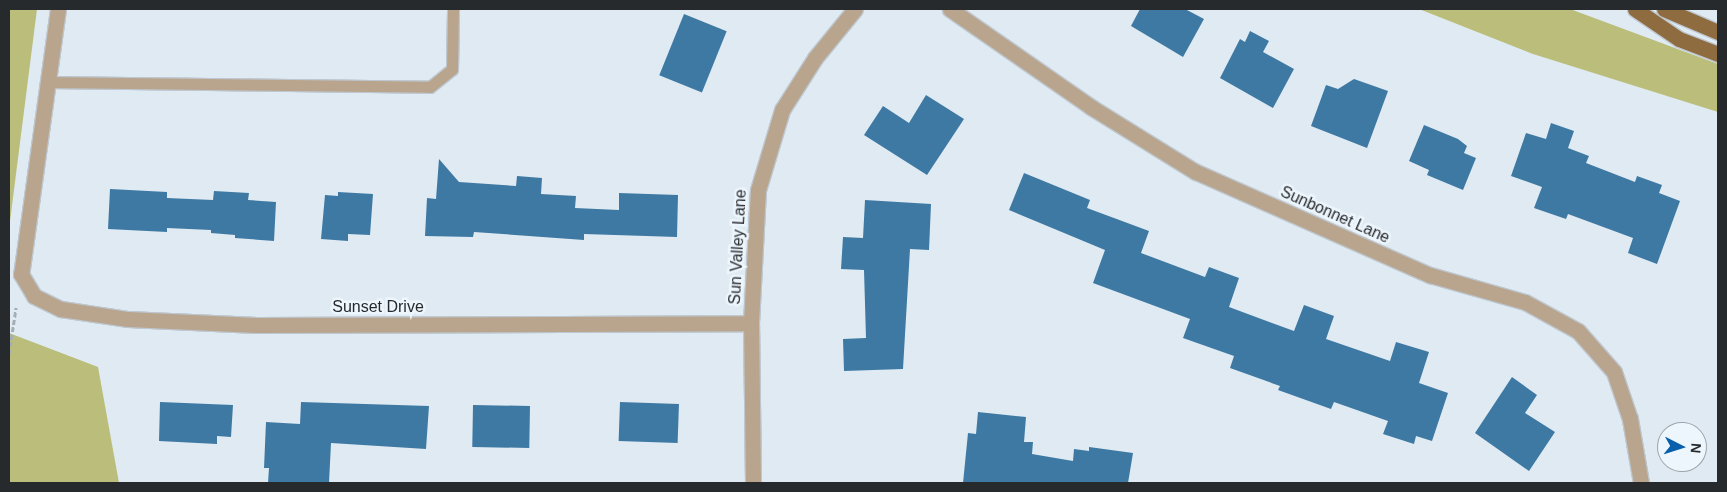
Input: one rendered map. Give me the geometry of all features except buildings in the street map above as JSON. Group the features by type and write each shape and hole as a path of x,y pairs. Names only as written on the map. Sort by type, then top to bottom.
{"main road":[{"path":"1635,9 1679,39 1718,54"},
{"path":"1664,9 1718,32"}],"street":[{"path":"21,274 58,9"},
{"name":"Sun Valley Lane","path":"753,483 752,323 758,190 767,153 782,110 815,58 854,9"},
{"name":"Sunbonnet Lane","path":"950,9 1091,107 1196,172 1430,275 1525,302 1578,331 1614,372 1630,419 1641,483"},
{"name":"Sunset Drive","path":"21,274 34,296 61,309 128,319 256,325 752,323"}],"lane":[{"path":"47,82 430,88 452,69 454,9"}],"path":[{"path":"9,354 21,274"}],"green space":[{"path":"9,9 37,9 9,229"},
{"path":"1419,9 1570,9 1718,64 1718,112 1533,54"},
{"path":"9,333 98,367 119,483 9,483"}]}
